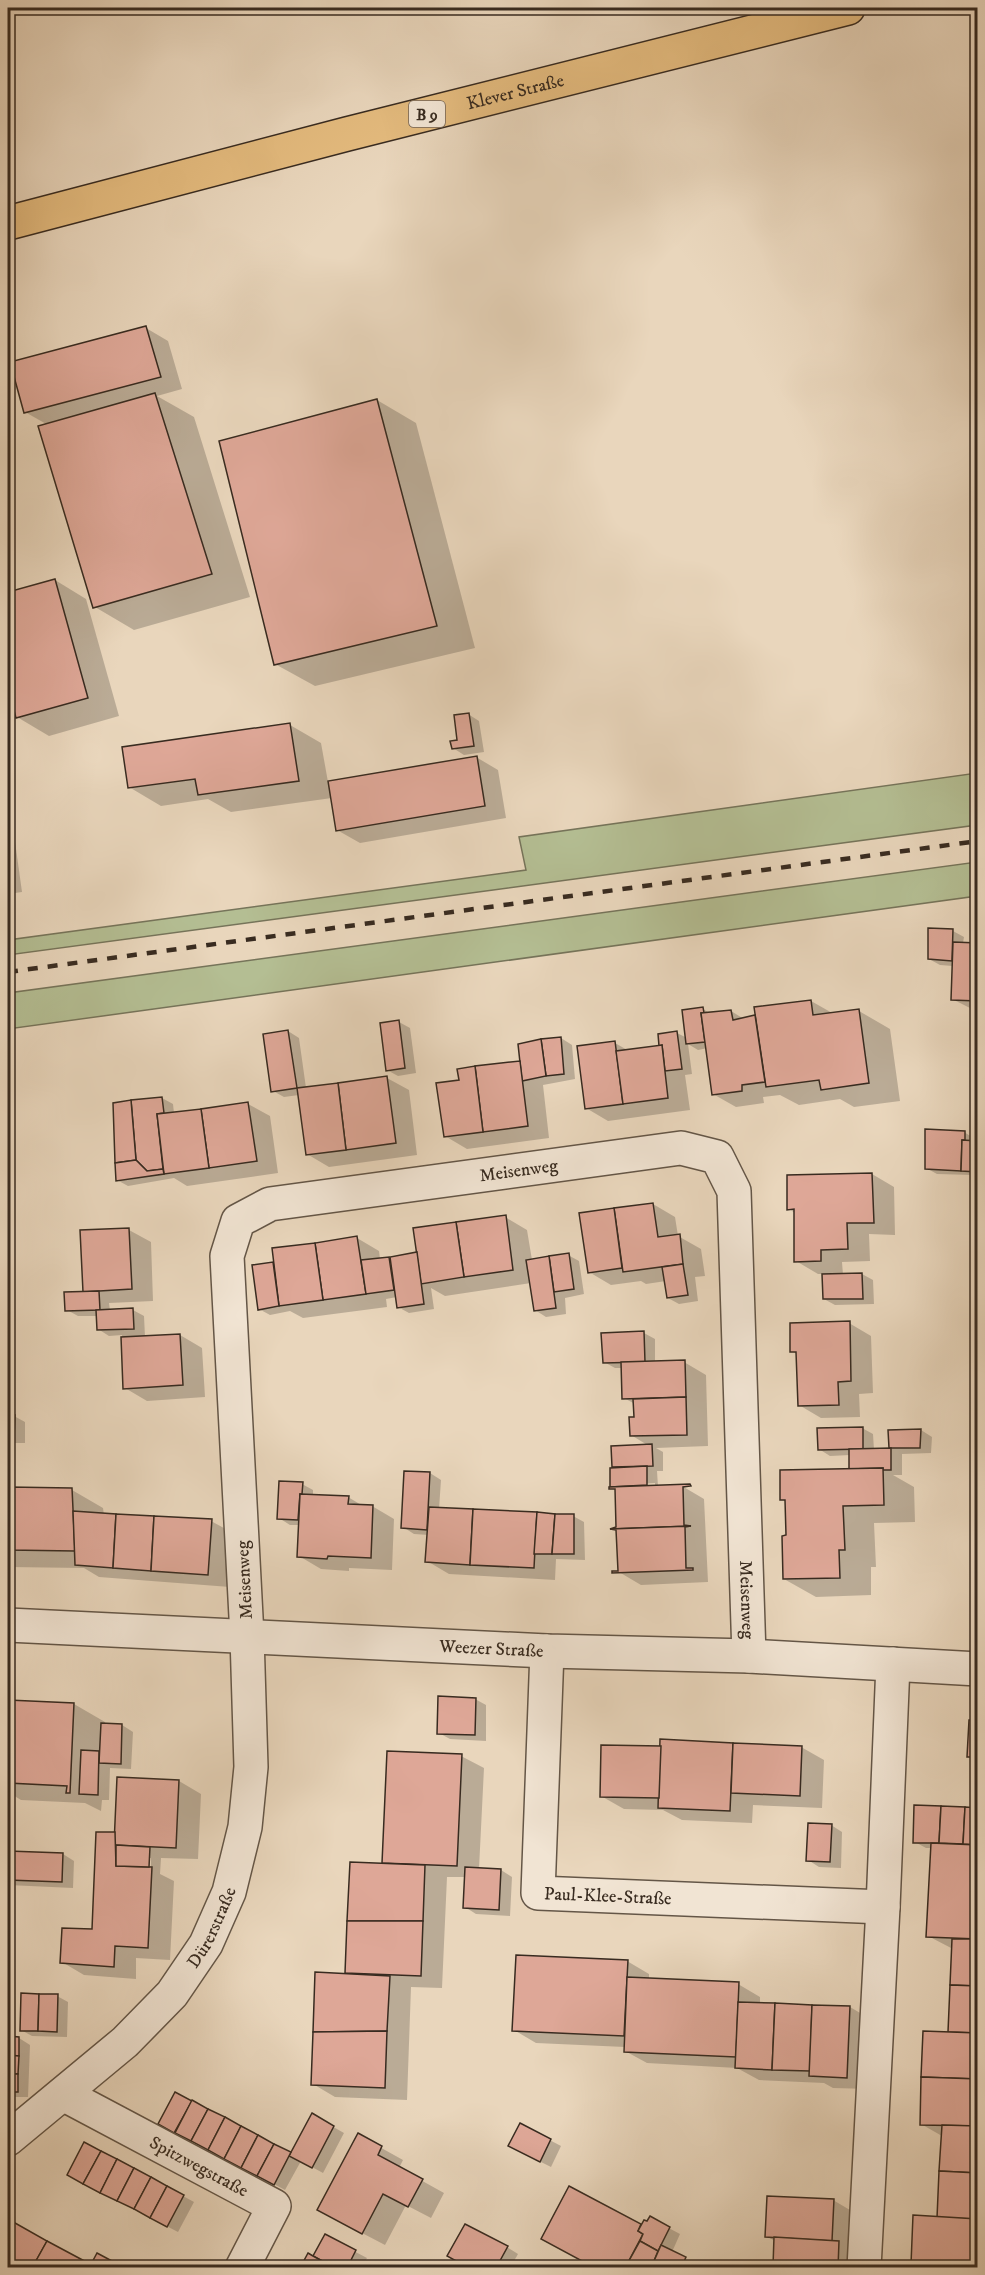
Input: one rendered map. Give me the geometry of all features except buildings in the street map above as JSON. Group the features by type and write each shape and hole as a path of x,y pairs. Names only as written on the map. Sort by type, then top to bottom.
{"main road":[{"name":"Klever Straße","path":"8,223 347,134 848,8"}],"street":[{"name":"Meisenweg","path":"247,1636 227,1256 238,1221 270,1204 681,1148 717,1158 734,1191 748,1656"},
{"name":"Weezer Straße","path":"8,1624 548,1651 748,1656 978,1669"},
{"name":"Dürerstraße","path":"8,2139 125,2042 172,1994 206,1944 229,1892 244,1827 251,1767 247,1636"},
{"name":"Paul-Klee-Straße","path":"548,1651 538,1893 883,1907"},
{"path":"864,2268 893,1664"},
{"name":"Spitzwegstraße","path":"63,2094 274,2206 242,2268"}],"green space":[{"path":"977,773 977,825 8,955 8,940 526,870 519,837"},
{"path":"977,862 977,896 8,1029 8,993"}],"railway":[{"path":"8,972 978,841"}]}
